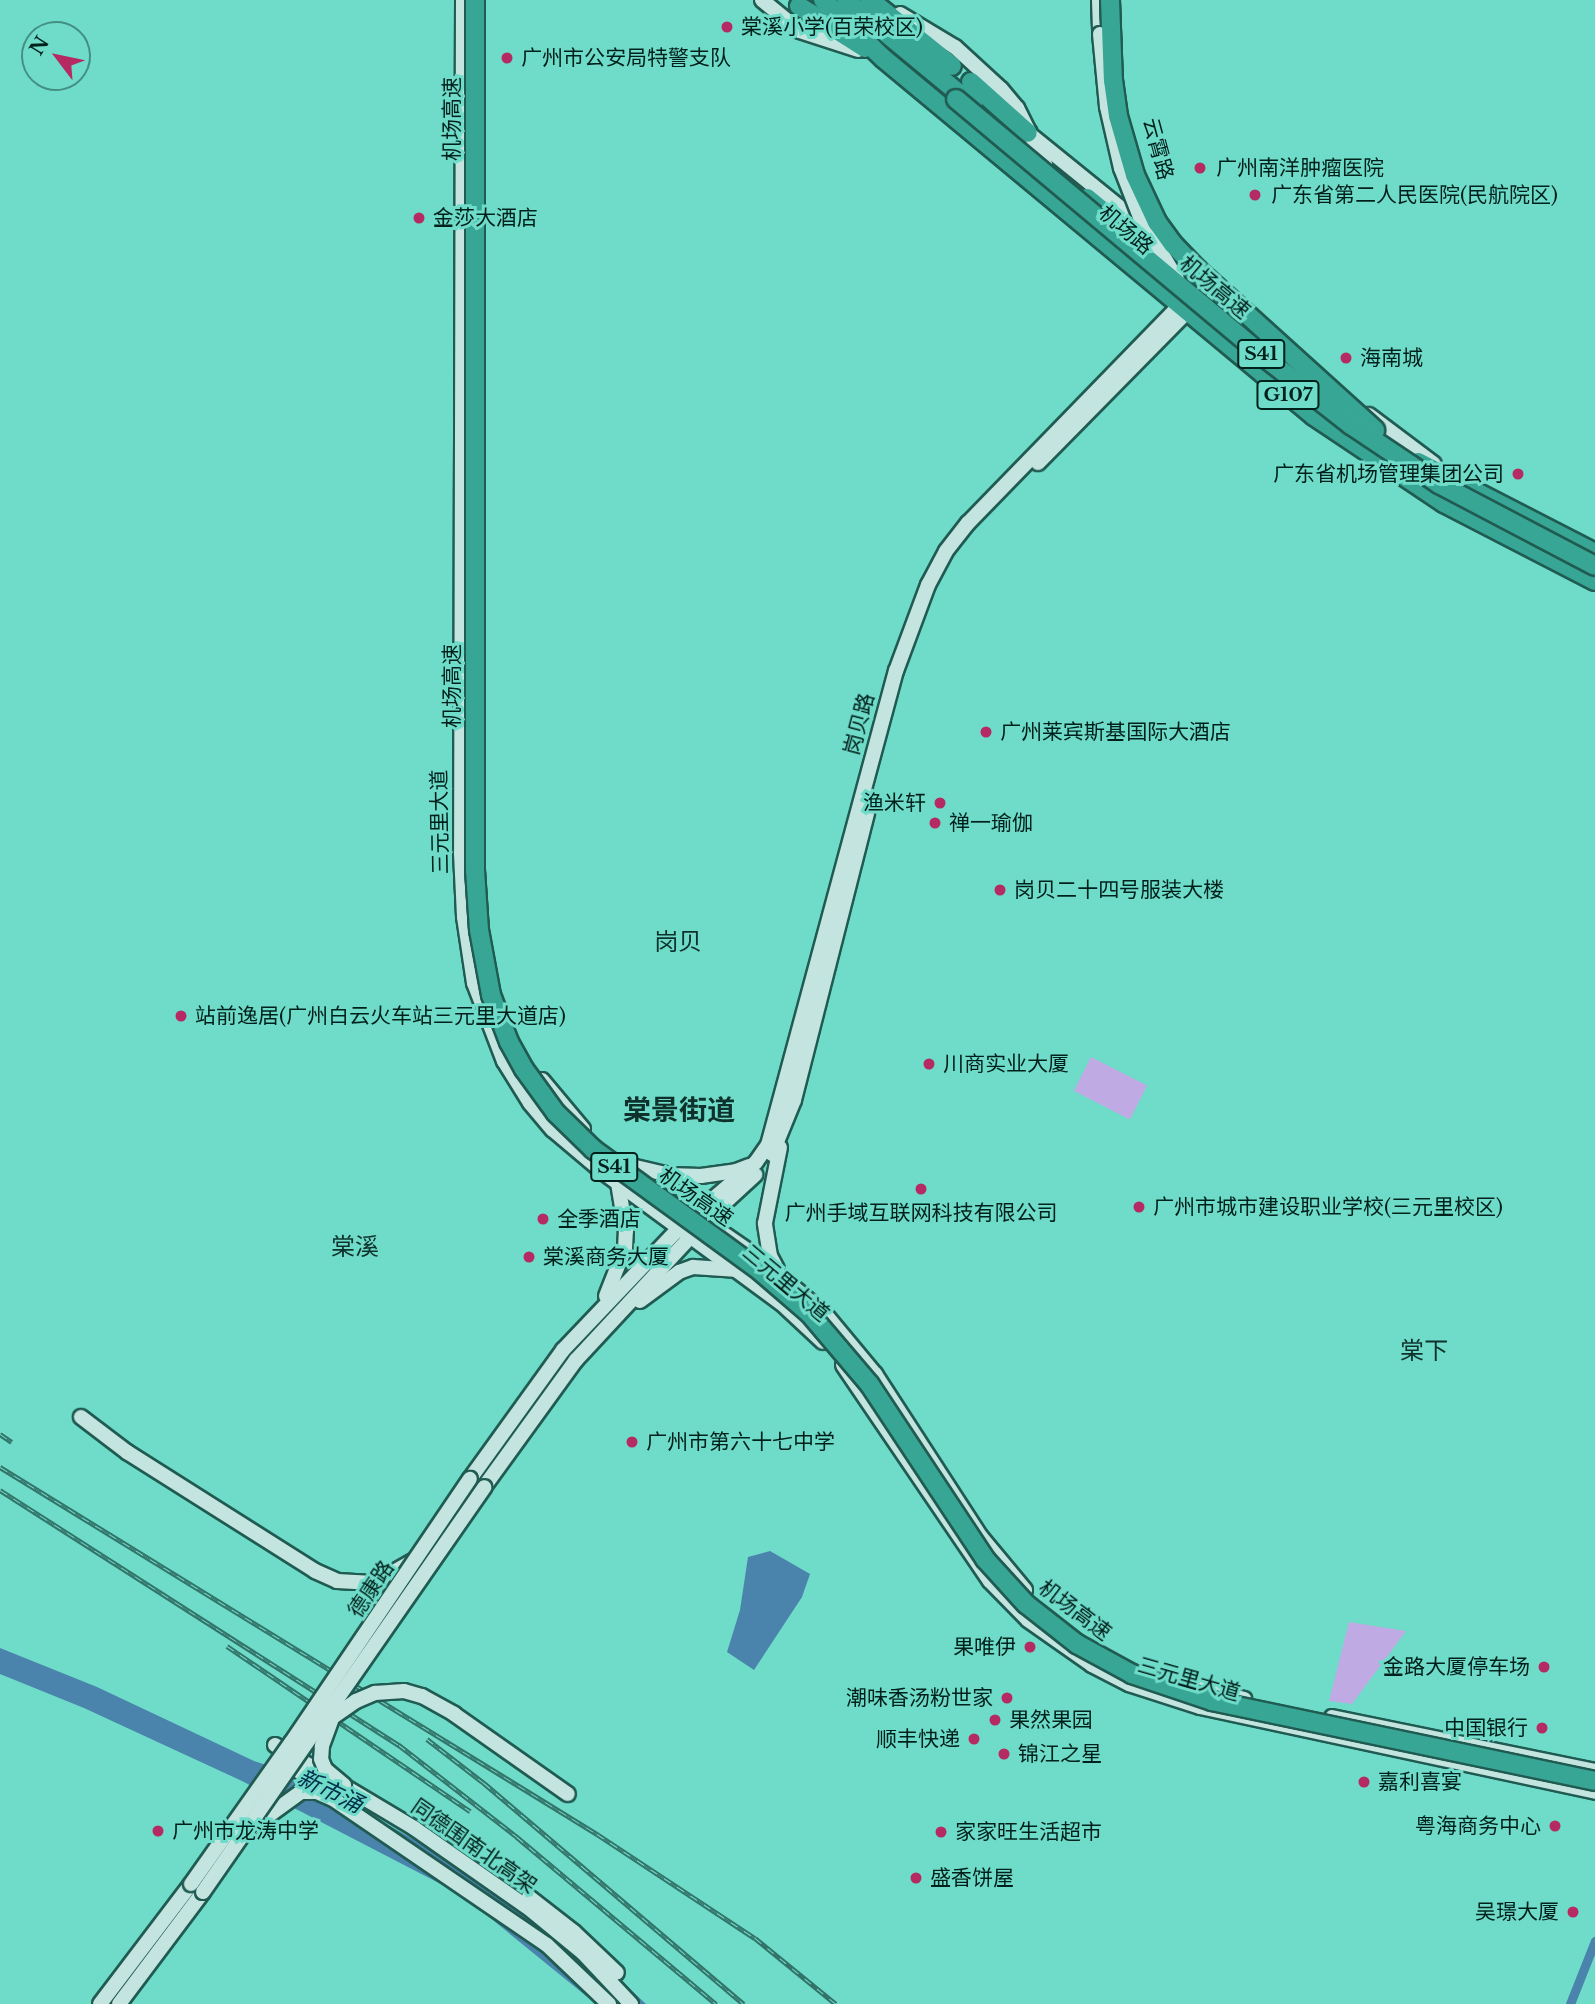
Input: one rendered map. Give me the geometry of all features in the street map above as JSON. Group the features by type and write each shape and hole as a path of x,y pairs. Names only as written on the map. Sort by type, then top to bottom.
{"highway":[{"name":"机场高速","path":"475,0 475,870 479,930 489,987 502,1025 524,1069 556,1112 593,1149 760,1271 809,1313 870,1385 985,1559 1026,1604 1077,1644 1132,1674 1212,1701 1595,1781"},
{"path":"823,0 883,58"},
{"name":"机场高速","path":"835,0 1268,360 1351,425 1439,485 1595,566"},
{"name":"机场路","path":"846,0 1206,293 1259,348 1379,438 1469,489 1595,553"},
{"path":"870,0 952,66"},
{"path":"1113,0 1113,80 1124,140 1142,193 1165,235 1198,270 1439,485"},
{"path":"799,6 883,58"},
{"name":"机场路","path":"883,58 1305,409 1393,471 1489,528 1595,581"},
{"path":"971,82 1028,133"}],"main road":[{"name":"三元里大道","path":"463,0 461,863 474,983 490,1031 520,1089 559,1136 603,1172 794,1313 833,1353 981,1569 1021,1613 1062,1646 1118,1679 1168,1698 1595,1792"},
{"name":"三元里大道","path":"483,0 481,661 484,898 498,993 512,1029 532,1067 582,1127 619,1160 780,1274 821,1310 861,1357 916,1434 981,1537 1023,1588 1055,1618 1118,1658 1159,1676 1229,1696 1595,1772"},
{"path":"762,0 800,31 883,58"},
{"path":"883,0 922,29 955,47 988,75 1017,108 1045,164"},
{"path":"1099,0 1100,34 1112,136 1140,217 1185,291 1259,348 1393,471"},
{"name":"云霄路","path":"1113,0 1123,97 1135,157 1159,215 1206,293"},
{"path":"1028,133 1129,212 1206,293"},
{"name":"岗贝路","path":"700,1216 760,1170 783,1134 901,684 936,587 961,545 977,525 1184,308"},
{"name":"岗贝路","path":"700,1216 756,1162 768,1145 778,1118 896,671 928,585 946,551 968,523 1184,308"},
{"path":"461,660 481,661"},
{"path":"780,1274 770,1256 765,1223 783,1134"},
{"path":"603,1172 619,1160 669,1175 701,1176 736,1171 756,1162"},
{"path":"594,1315 612,1285 625,1248 626,1231 618,1183"},
{"name":"德康路","path":"119,2004 470,1479 548,1368 594,1315 700,1216"},
{"name":"德康路","path":"100,2004 246,1832 561,1379 685,1231"},
{"path":"607,1325 679,1272 693,1267 740,1271"},
{"path":"81,1417 127,1452 315,1571 337,1581 374,1583 403,1569 423,1549"},
{"path":"350,1684 322,1746 321,1759 333,1778 444,1840 545,1908 599,1954 642,2004"},
{"path":"333,1717 356,1700 375,1693 390,1690 422,1696 454,1714 568,1794"},
{"path":"1372,1745 1368,1733 1376,1726"},
{"name":"同德围南北高架","path":"273,1749 412,1832 555,1929 603,1972 631,2004"},
{"path":"246,1832 295,1794 309,1791 333,1799 547,1945 609,2004"},
{"name":"同德围南北高架","path":"412,1832 555,1939 622,2004"}],"shaded area":[{"path":"1091,1057 1147,1086 1130,1119 1074,1091"},
{"path":"1349,1622 1406,1631 1352,1704 1329,1701"}],"water":[{"path":"770,1551 810,1574 802,1597 754,1670 727,1652 740,1610 748,1557"},
{"path":"0,1648 97,1687 254,1761 302,1777 442,1855 620,1980 646,2004 596,2004 462,1895 242,1781 84,1708 0,1674"}],"waterway":[{"path":"1570,2004 1595,1941"}],"railway":[{"path":"0,1434 12,1442"},
{"path":"0,1467 597,1834 755,1938 836,2004"},
{"path":"0,1490 399,1745 517,1837 716,2004"},
{"path":"227,1646 470,1811"},
{"path":"427,1739 484,1783 744,2004"}],"place":[{"name":"棠溪小学(百荣校区)","path":"727,27"},
{"name":"广州市公安局特警支队","path":"507,58"},
{"name":"广州南洋肿瘤医院","path":"1200,168"},
{"name":"广东省第二人民医院(民航院区)","path":"1255,195"},
{"name":"金莎大酒店","path":"419,218"},
{"name":"海南城","path":"1346,358"},
{"name":"广东省机场管理集团公司","path":"1518,474"},
{"name":"广州莱宾斯基国际大酒店","path":"986,732"},
{"name":"渔米轩","path":"940,803"},
{"name":"禅一瑜伽","path":"935,823"},
{"name":"岗贝二十四号服装大楼","path":"1000,890"},
{"name":"站前逸居(广州白云火车站三元里大道店)","path":"181,1016"},
{"name":"川商实业大厦","path":"929,1064"},
{"name":"广州手域互联网科技有限公司","path":"921,1189"},
{"name":"广州市城市建设职业学校(三元里校区)","path":"1139,1207"},
{"name":"全季酒店","path":"543,1219"},
{"name":"棠溪商务大厦","path":"529,1257"},
{"name":"广州市第六十七中学","path":"632,1442"},
{"name":"果唯伊","path":"1030,1647"},
{"name":"金路大厦停车场","path":"1544,1667"},
{"name":"潮味香汤粉世家","path":"1007,1698"},
{"name":"果然果园","path":"995,1720"},
{"name":"中国银行","path":"1542,1728"},
{"name":"顺丰快递","path":"974,1739"},
{"name":"锦江之星","path":"1004,1754"},
{"name":"嘉利喜宴","path":"1364,1782"},
{"name":"粤海商务中心","path":"1555,1826"},
{"name":"广州市龙涛中学","path":"158,1831"},
{"name":"家家旺生活超市","path":"941,1832"},
{"name":"盛香饼屋","path":"916,1878"},
{"name":"吴璟大厦","path":"1573,1912"}],"district":[{"name":"岗贝","path":"678,942"},
{"name":"棠景街道","path":"679,1111"},
{"name":"棠溪","path":"355,1247"},
{"name":"棠下","path":"1424,1351"}],"water label":[{"name":"新市涌","path":"330,1791"}]}
